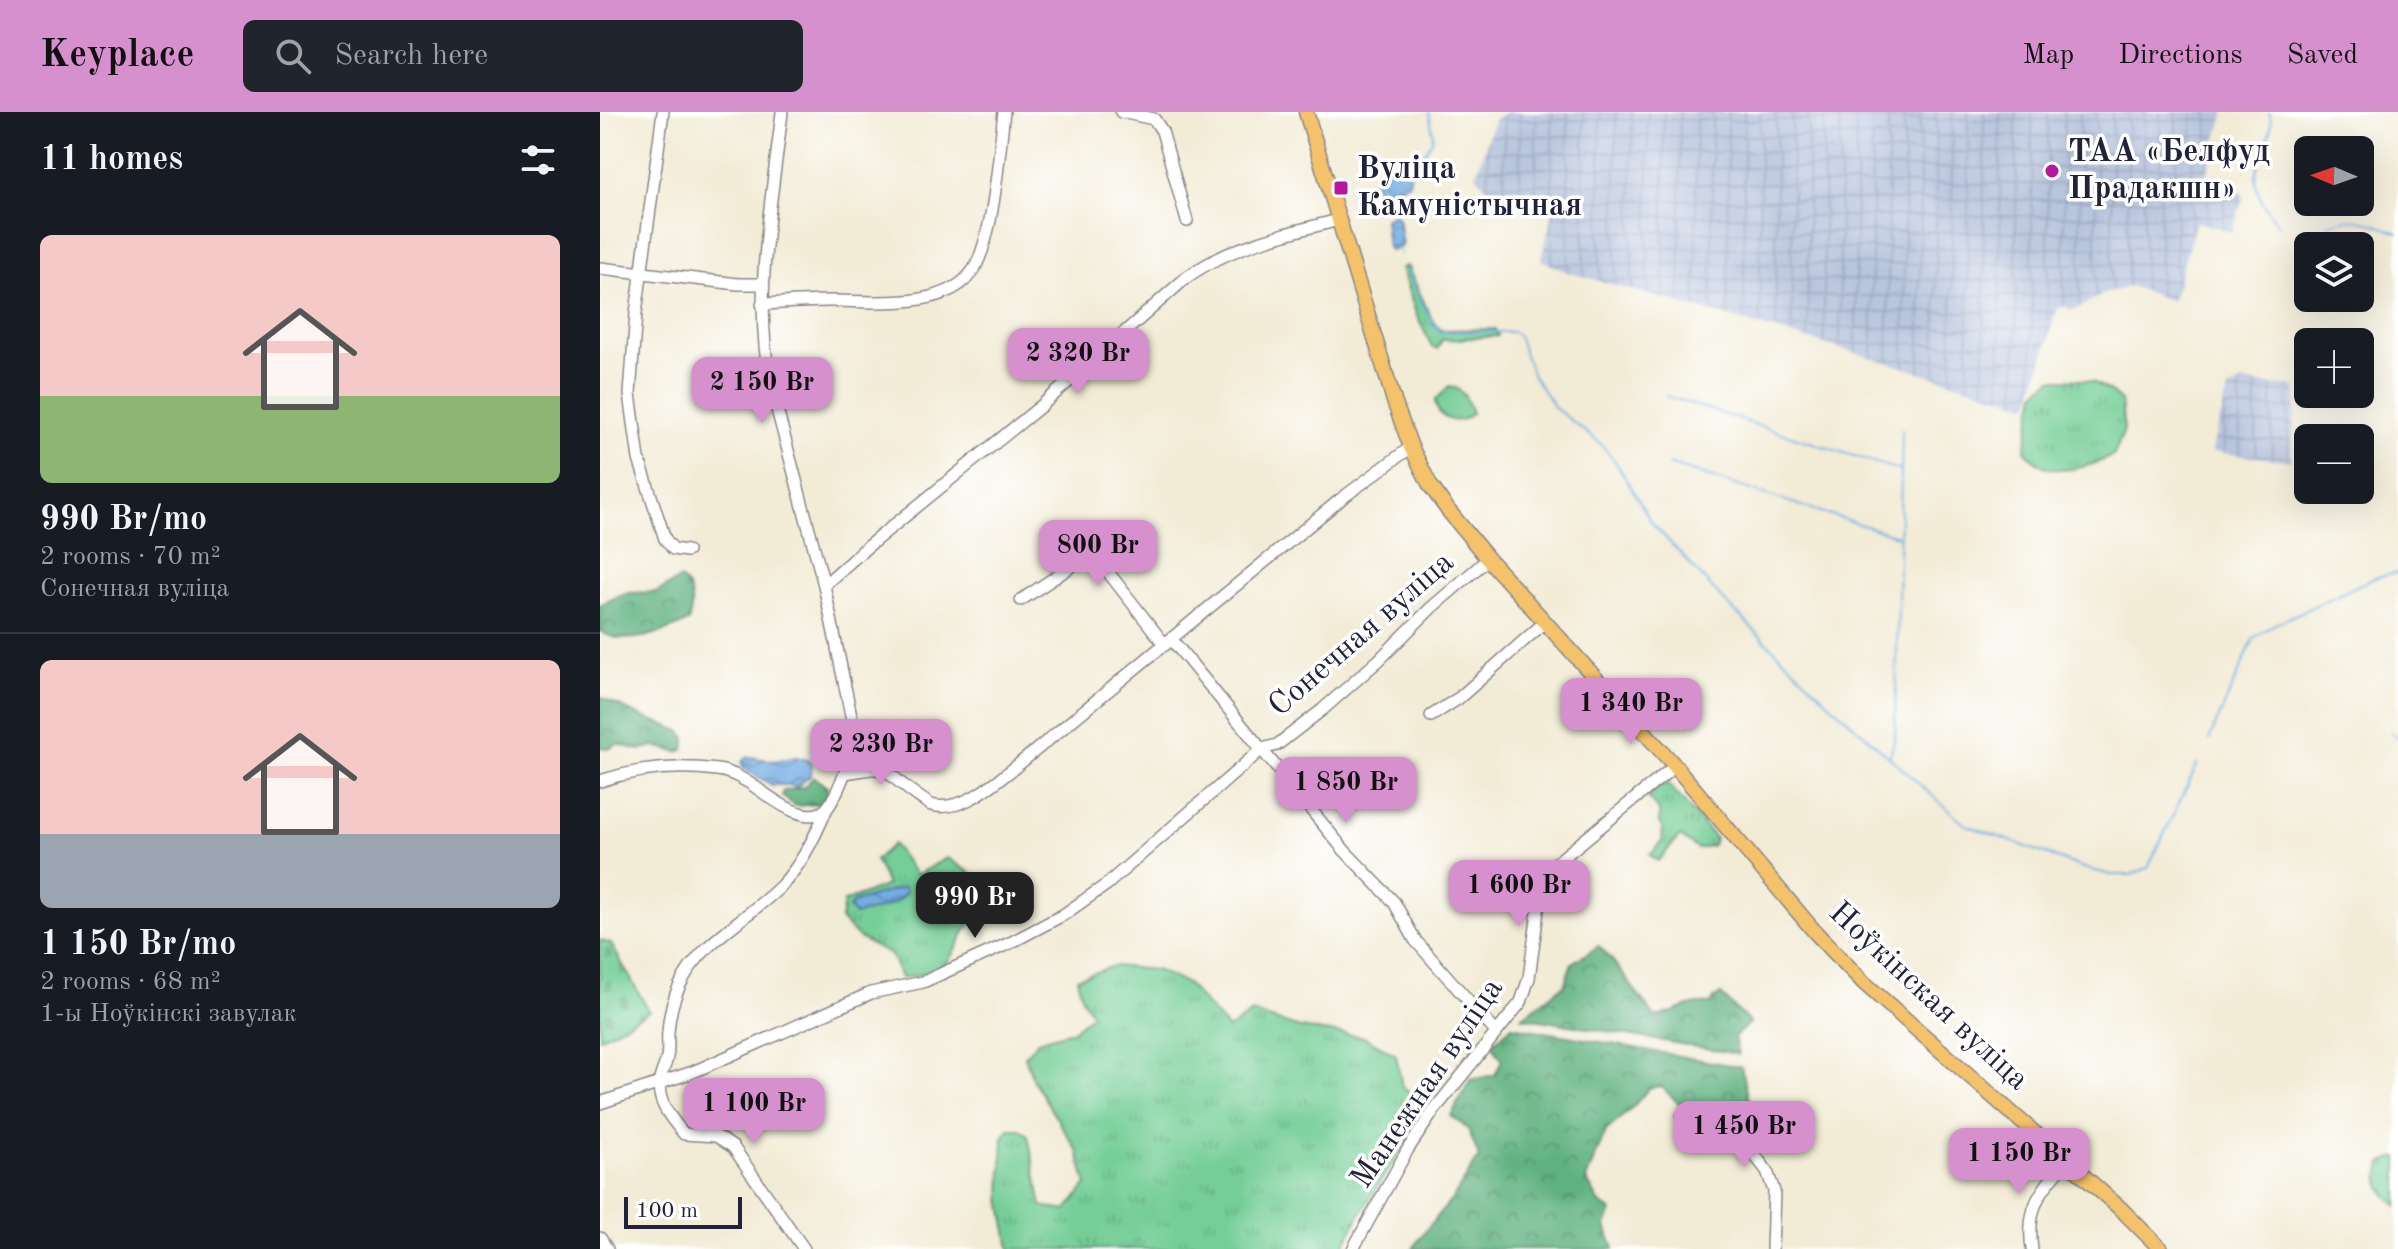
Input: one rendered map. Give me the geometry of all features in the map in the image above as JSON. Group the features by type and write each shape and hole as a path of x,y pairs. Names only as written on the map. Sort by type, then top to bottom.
{"main road":[{"name":"Ноўкінская вуліца","path":"1306,112 1395,404 1430,485 1488,559 1675,766 1815,932 1864,983 2122,1210 2161,1249"}],"street":[{"path":"663,112 636,313 630,394 639,459 665,539 673,549 687,551"},
{"path":"782,112 762,284 766,364 824,585 854,730 861,744 923,800 940,807 955,805 987,788 1092,706 1341,499 1411,447"},
{"path":"762,304 900,301 940,295 957,287 968,278 976,265 986,237 1004,112"},
{"path":"1121,112 1154,119 1162,131 1187,221"},
{"path":"824,585 1041,406 1195,271 1244,248 1339,220"},
{"path":"600,268 762,284"},
{"path":"1021,600 1091,555 1101,563 1262,749 1344,850 1394,902 1415,940 1495,1031"},
{"name":"Сонечная вуліца","path":"600,1103 693,1072 871,993 923,982 1063,915 1106,885 1262,749 1277,745 1322,710 1488,559"},
{"path":"1431,716 1470,689 1545,622"},
{"path":"804,1249 733,1147 716,1136 684,1134 669,1117 660,1098 659,1081 667,1056 674,999 687,973 706,949 783,884 808,848 845,773 854,730"},
{"name":"Манежная вуліца","path":"1353,1249 1408,1149 1435,1109 1521,1002 1529,978 1540,896 1550,868 1675,766"},
{"path":"600,781 629,772 705,768 727,771 791,810 810,814 827,808"},
{"path":"845,773 886,769"},
{"path":"1682,1116 1702,1130 1750,1149 1767,1171 1774,1191 1772,1249"},
{"path":"2032,1249 2030,1226 2034,1204 2066,1162"},
{"path":"600,1238 607,1249"}],"shaded area":[{"path":"1506,112 2225,112 2204,182 2244,194 2232,232 2196,222 2172,301 2130,286 2102,295 2075,310 2066,306 2057,309 2029,405 1567,272 1541,260 1553,210 1495,197 1476,175 1494,120"},
{"path":"2242,382 2294,387 2291,461 2211,452 2228,390"}],"green space":[{"path":"1407,266 1433,322 1441,330 1495,329 1498,336 1442,340 1437,349 1432,347 1416,314 1401,268"},
{"path":"2052,379 2090,381 2121,401 2124,430 2114,455 2067,470 2048,468 2025,451 2036,392"},
{"path":"1449,386 1462,393 1472,413 1461,420 1444,417 1437,408 1435,401"},
{"path":"680,579 688,588 691,599 688,622 644,637 620,638 600,631 600,605 625,593 657,592"},
{"path":"600,697 679,730 686,738 684,750 678,752 654,746 639,750 618,744 609,749 600,747"},
{"path":"814,777 827,787 828,794 818,804 795,806 782,796 783,791 804,787"},
{"path":"1668,784 1715,838 1713,845 1698,849 1680,836 1658,861 1650,855 1662,842 1663,829 1659,823 1659,811 1648,798 1657,787"},
{"path":"893,844 916,875 947,858 979,878 986,895 949,960 936,972 901,978 891,955 859,938 841,920 844,902 887,885 875,860"},
{"path":"600,940 611,944 649,1011 600,1038"},
{"path":"1599,946 1655,1017 1688,1006 1711,1004 1714,998 1721,995 1750,1023 1734,1037 1738,1054 1522,1017 1564,985 1572,963"},
{"path":"1114,966 1156,970 1187,984 1228,1029 1252,1013 1300,1028 1364,1037 1396,1055 1402,1087 1432,1109 1383,1177 1342,1249 1010,1249 1001,1199 1003,1137 1009,1129 1020,1129 1028,1135 1042,1206 1066,1211 1087,1185 1078,1152 1033,1080 1025,1056 1037,1041 1074,1030 1092,1014 1082,998 1077,978"},
{"path":"1512,1026 1741,1067 1753,1116 1749,1145 1692,1117 1661,1086 1649,1088 1606,1131 1586,1179 1599,1202 1612,1211 1606,1226 1614,1249 1413,1249 1453,1198 1479,1157 1468,1129 1451,1116 1470,1080 1495,1075 1502,1060 1492,1044"},
{"path":"2398,1158 2398,1206 2384,1192 2380,1182 2383,1162"}],"water":[{"path":"1401,165 1410,177 1409,182 1394,190 1378,190 1374,176"},
{"path":"1392,215 1398,217 1402,246 1391,251 1387,247 1384,219"},
{"path":"750,757 773,761 797,757 808,760 812,767 811,775 796,787 772,785 743,768 742,762"},
{"path":"904,887 906,892 896,902 883,908 855,915 849,908 853,902"}],"waterway":[{"path":"1410,177 1432,140 1429,112"},
{"path":"2269,112 2270,131 2256,177 2263,203 2279,226"},
{"path":"1394,190 1396,215"},
{"path":"2327,224 2355,220 2398,233"},
{"path":"1398,249 1400,254"},
{"path":"1406,269 1440,332 1513,332 1518,336 1533,376 1555,408 1601,444 1617,464 1652,523 1722,599 1839,712 1964,824 2084,868 2111,875 2130,875 2148,868 2198,763"},
{"path":"1666,396 1901,471"},
{"path":"1890,756 1895,736 1902,430"},
{"path":"1669,464 1897,536"},
{"path":"2209,740 2254,638 2273,625 2374,578 2398,574"},
{"path":"2391,732 2398,738"}],"place":[{"name":"ТАА «Белфуд Прадакшн»","path":"2052,171"},
{"name":"Вуліца Камуністычная","path":"1341,188"}]}
